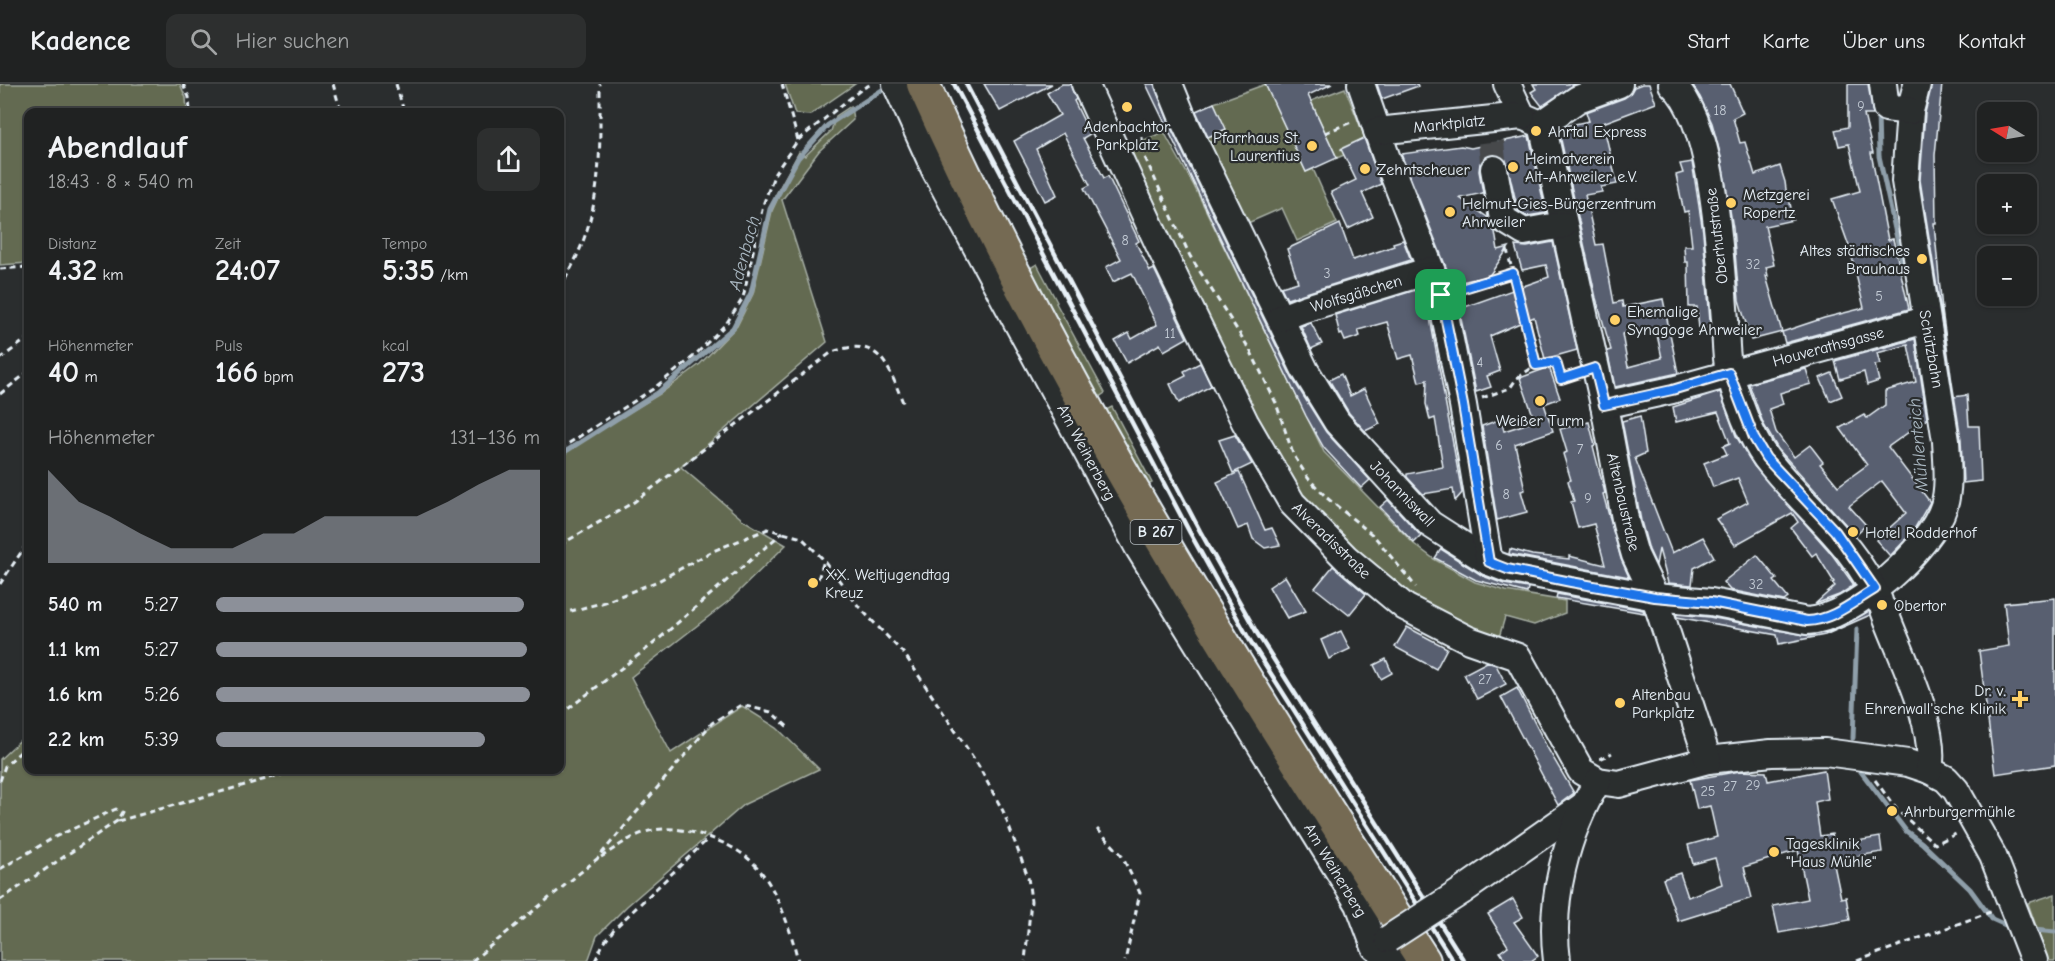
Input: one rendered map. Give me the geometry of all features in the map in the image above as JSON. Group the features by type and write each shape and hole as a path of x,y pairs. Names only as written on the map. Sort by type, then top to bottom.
{"main road":[{"name":"B 267","path":"923,84 1042,328 1166,550 1244,679 1424,961"}],"street":[{"name":"Am Weiherberg","path":"896,84 935,170 1138,547 1385,949"},
{"name":"Alveradisstraße","path":"1085,84 1159,245 1245,422 1292,502 1346,558 1405,607 1469,640 1518,657 1581,771 1598,781"},
{"name":"Johanniswall","path":"1169,84 1184,121 1305,370 1337,422 1430,524 1489,562 1507,569 1655,597 1711,602 1807,621 1819,621 1879,600"},
{"path":"1360,84 1368,121 1386,156 1441,295 1463,405 1489,562"},
{"path":"1508,84 1532,120 1578,99 1619,84"},
{"name":"Oberhutstraße","path":"1672,84 1683,94 1701,140 1716,222 1729,373 1754,438 1766,458 1835,531 1879,600 1925,717 1932,754 1929,770"},
{"path":"1883,84 1886,108 1910,111"},
{"name":"Schützbahn","path":"1879,600 1926,541 1944,506 1947,475 1946,441 1905,181 1910,111 1917,84"},
{"name":"Marktplatz","path":"1368,121 1489,131 1532,120"},
{"name":"Altenbaustraße","path":"1532,120 1563,225 1604,405 1626,524 1635,555 1655,597 1708,759"},
{"path":"1494,169 1503,219 1524,232 1563,225"},
{"name":"Wolfsgäßchen","path":"1281,318 1431,270"},
{"name":"Houverathsgasse","path":"1604,405 1672,390 1926,320"},
{"path":"1557,961 1554,940 1558,884 1582,806 1598,781 1619,784 1708,759 1771,753 1825,752 1908,763 1946,779 1956,790 1993,856 2034,961"},
{"path":"1385,949 1582,806"}],"path":[{"path":"183,84 189,97 190,108"},
{"path":"333,84 340,108"},
{"path":"396,84 403,108"},
{"path":"564,281 588,232 597,196 600,84"},
{"path":"782,84 798,140"},
{"path":"564,446 653,389 693,357 726,324 743,298 767,194 776,173 798,140 863,88 873,84"},
{"path":"1325,133 1368,121"},
{"path":"1142,137 1143,153 1190,256 1250,350 1276,403 1293,454 1317,488 1374,536 1419,591"},
{"path":"1503,219 1506,246 1536,365"},
{"path":"0,269 24,267"},
{"path":"1441,295 1513,273"},
{"path":"0,359 24,341"},
{"path":"564,543 634,502 832,352 848,346 863,346 877,353 893,377 904,405"},
{"path":"1463,405 1510,388 1517,378 1536,365 1556,362 1561,379 1595,368"},
{"path":"0,394 24,375"},
{"path":"564,613 605,602 658,581 713,551 768,529 802,538 824,560 859,607 905,655 978,765 1003,812 1028,878 1030,918 1025,961"},
{"path":"564,712 653,644 783,532"},
{"path":"0,584 24,548"},
{"path":"818,579 824,560"},
{"path":"597,859 712,723 741,705 771,712 789,728"},
{"path":"0,782 5,766 24,749"},
{"path":"1871,757 1874,779 1897,810 1935,844 1975,825"},
{"path":"0,900 117,821 284,774"},
{"path":"0,869 56,837 116,809 122,812 117,821"},
{"path":"472,961 597,859 629,840 652,830 681,829 710,837 752,861 783,914 798,961"},
{"path":"1097,829 1121,854 1140,893 1125,961"},
{"path":"595,961 614,929 710,837"},
{"path":"1857,961 1995,910"}],"green space":[{"path":"0,84 180,84 186,98 187,108 24,108 24,263 0,265"},
{"path":"785,84 855,84 810,115 795,114"},
{"path":"1266,84 1306,172 1313,169 1337,223 1297,241 1282,208 1241,226 1200,140 1225,129 1214,103"},
{"path":"1345,88 1365,138 1342,148 1344,155 1337,158 1311,101"},
{"path":"851,106 853,120 819,151 782,200 827,342 681,467 743,520 786,545 730,600 631,677 671,753 742,706 777,728 819,769 745,804 627,906 597,936 588,961 0,961 0,759 24,737 24,774 564,774 564,452 660,394 700,364 737,326 753,294 772,211 778,198 775,196 799,152 805,156 831,131 836,116"},
{"path":"1164,132 1194,186 1324,452 1414,544 1434,559 1475,582 1506,591 1565,601 1565,613 1534,625 1505,617 1498,641 1409,603 1297,498 1120,150"},
{"path":"1037,264 1105,393 1099,397 1030,268"},
{"path":"1112,407 1152,483 1148,485 1106,410"},
{"path":"2055,894 2055,961 2048,961 2028,903"}],"building":[{"path":"984,84 1052,84 1000,111"},
{"path":"1062,84 1070,84 1076,99 1074,101 1090,134 1083,138 1104,178 1108,176 1139,241 1136,243 1150,271 1154,269 1187,338 1164,351 1160,344 1127,363 1115,341 1129,333 1132,339 1157,325 1132,273 1113,282 1106,267 1121,259 1084,188 1090,185 1063,133 1036,149 1057,195 1045,201 1014,141 1060,115 1047,93"},
{"path":"1146,84 1154,84 1171,128 1292,378 1326,432 1370,480 1361,488 1324,448 1306,416"},
{"path":"1265,84 1332,84 1308,95 1337,158 1306,172"},
{"path":"1377,84 1417,84 1418,86 1382,99"},
{"path":"1533,84 1575,84 1542,106 1531,92 1536,89"},
{"path":"1649,84 1656,103 1603,123 1617,184 1601,187 1602,192 1585,195 1596,245 1603,244 1614,303 1622,301 1623,307 1663,299 1678,373 1615,387 1607,351 1611,350 1596,298 1559,131 1566,130 1565,126 1589,121 1586,112 1624,98 1634,87","holes":["1647,328 1648,332 1656,330 1662,358 1628,367 1622,334"]},
{"path":"1691,84 1730,84 1743,113 1733,118 1740,143 1745,142 1755,175 1780,166 1793,220 1765,226 1774,265 1766,267 1768,276 1766,276 1782,332 1751,340 1739,300 1733,228 1721,157 1712,123"},
{"path":"1848,84 1868,84 1873,115 1864,115 1888,240 1893,239 1909,309 1785,343 1782,332 1864,308 1850,249 1832,199 1860,191 1849,144 1839,146 1835,130 1848,127"},
{"path":"1932,84 1942,84 1935,155 1936,223 1934,223 1942,310 1952,380 1920,180 1925,113"},
{"path":"1214,103 1226,129 1208,137 1196,111"},
{"path":"1529,136 1546,213 1527,216 1518,210 1506,160 1498,155 1485,157 1480,163 1479,171 1483,193 1460,198 1487,217 1490,227 1495,232 1498,250 1509,247 1489,276 1457,283 1450,277 1401,154 1461,146 1471,148"},
{"path":"1364,138 1381,184 1362,193 1373,217 1348,229 1331,192 1356,180 1341,149"},
{"path":"1692,162 1703,232 1710,321 1710,328 1699,329 1697,307 1689,307 1688,262 1685,262 1684,246 1692,246 1688,211 1684,212 1676,175 1683,173 1680,164"},
{"path":"1340,224 1353,260 1394,246 1393,243 1403,240 1411,260 1287,299 1281,287 1298,282 1287,249"},
{"path":"1553,242 1577,350 1545,359 1534,317 1490,336 1500,371 1487,376 1491,387 1476,392 1459,309 1549,277 1546,265 1522,270 1515,246 1527,247"},
{"path":"1422,288 1418,290 1426,319 1430,318 1462,493 1455,501 1453,489 1423,494 1407,477 1407,474 1443,467 1435,418 1430,420 1426,404 1427,380 1419,382 1412,355 1398,359 1387,322 1358,330 1360,336 1345,341 1342,334 1340,335 1335,315"},
{"path":"1311,323 1322,344 1311,349 1301,326"},
{"path":"1915,339 1927,419 1888,447 1930,502 1912,533 1890,556 1876,540 1906,513 1882,481 1849,506 1866,525 1855,535 1778,449 1763,423 1749,384 1806,369 1811,384 1780,393 1783,404 1769,409 1776,432 1794,457 1810,445 1823,462 1820,464 1838,486 1867,465 1840,428 1864,415 1867,418 1885,405 1885,391 1916,382 1908,345 1877,353 1880,364 1875,365 1879,381 1867,385 1864,372 1840,379 1835,361"},
{"path":"1200,363 1211,386 1179,403 1170,384 1186,376 1184,371"},
{"path":"1549,367 1560,398 1544,404 1553,431 1515,444 1525,490 1521,491 1527,512 1497,520 1482,426 1501,419 1504,431 1535,421 1520,378"},
{"path":"1832,373 1842,396 1830,401 1820,378"},
{"path":"1341,374 1350,396 1364,389 1380,424 1365,431 1349,413 1329,380"},
{"path":"1720,392 1736,436 1754,466 1831,553 1854,585 1839,595 1815,604 1835,586 1832,583 1834,582 1816,553 1812,556 1791,528 1798,522 1792,513 1735,545 1716,519 1748,502 1738,478 1713,487 1704,463 1727,454 1723,446 1730,443 1718,412 1676,422 1673,407"},
{"path":"1967,395 1969,426 1979,426 1981,481 1963,483 1961,439 1954,397"},
{"path":"1640,416 1646,453 1635,458 1672,553 1703,537 1714,557 1694,568 1692,585 1668,583 1659,549 1656,565 1649,550 1641,521 1622,421"},
{"path":"1589,422 1605,493 1603,494 1621,559 1629,577 1509,554 1510,549 1532,555 1569,559 1569,556 1605,565 1594,524 1578,528 1571,502 1574,501 1568,481 1571,480 1563,454 1567,452 1560,429"},
{"path":"1235,435 1252,464 1233,473 1219,440"},
{"path":"1239,472 1265,530 1272,528 1280,545 1265,548 1253,539 1248,525 1238,529 1217,482"},
{"path":"1388,500 1421,536 1414,543 1380,507"},
{"path":"1441,549 1483,576 1504,584 1528,588 1527,593 1476,580 1435,558"},
{"path":"1757,555 1777,579 1774,581 1788,598 1784,601 1730,590 1723,582"},
{"path":"1333,566 1366,594 1349,615 1315,588"},
{"path":"1285,576 1306,611 1287,618 1269,587"},
{"path":"1557,594 1643,610 1644,613 1556,598"},
{"name":"Dr. v. Ehrenwall'sche Klinik","path":"2055,598 2055,765 1995,774 1979,651 2009,646 2004,603"},
{"path":"1869,611 1870,615 1825,635 1779,644 1777,635 1677,617 1676,614 1709,617 1810,636 1831,631"},
{"path":"1407,627 1447,648 1436,669 1395,647"},
{"path":"1341,631 1350,649 1329,659 1321,640"},
{"path":"1386,659 1392,673 1381,679 1374,665"},
{"path":"1487,662 1496,665 1506,684 1477,699 1464,674"},
{"path":"1517,688 1548,749 1574,793 1558,805 1501,697"},
{"path":"1824,770 1828,799 1815,802 1820,836 1832,834 1834,845 1880,837 1882,852 1833,860 1841,898 1846,897 1850,920 1779,933 1773,906 1808,899 1798,850 1744,867 1752,898 1678,921 1663,879 1680,873 1688,897 1722,884 1715,858 1693,864 1688,845 1717,837 1710,806 1697,809 1690,780 1740,771 1766,772 1768,781"},
{"path":"1513,899 1523,917 1514,922 1538,956 1531,961 1506,961 1500,952 1508,946 1488,914"}],"waterway":[{"name":"Adenbach","path":"564,452 659,392 733,328 751,293 770,209 798,158 828,125 885,88"},
{"name":"Mühlenteich","path":"1878,112 1879,156 1902,261"},
{"name":"Mühlenteich","path":"1853,738 1857,629"},
{"name":"Mühlenteich","path":"1856,765 1906,831 1922,843 1970,889 1992,919 2012,928"},
{"name":"Mühlenteich","path":"2034,930 2055,932"}],"tunnel":[{"path":"1491,142 1494,169"}],"railway":[{"path":"954,84 1190,533 1249,639 1453,961"},
{"path":"966,84 1200,531 1257,633 1464,961"}],"place":[{"name":"Adenbachtor Parkplatz","path":"1127,107"},
{"name":"Ahrtal Express","path":"1536,131"},
{"name":"Pfarrhaus St. Laurentius","path":"1312,146"},
{"name":"Heimatverein Alt-Ahrweiler e.V.","path":"1513,167"},
{"name":"Zehntscheuer","path":"1365,169"},
{"name":"Metzgerei Ropertz","path":"1731,203"},
{"name":"Helmut-Gies-Bürgerzentrum Ahrweiler","path":"1450,212"},
{"name":"Altes städtisches Brauhaus","path":"1922,259"},
{"name":"Ehemalige Synagoge Ahrweiler","path":"1615,320"},
{"name":"Weißer Turm","path":"1540,401"},
{"name":"Hotel Rodderhof","path":"1853,532"},
{"name":"XX. Weltjugendtag Kreuz","path":"813,583"},
{"name":"Obertor","path":"1882,605"},
{"name":"Dr. v. Ehrenwall'sche Klinik","path":"2020,699"},
{"name":"Altenbau Parkplatz","path":"1620,703"},
{"name":"Ahrburgermühle","path":"1892,811"},
{"name":"Tagesklinik \"Haus Mühle\"","path":"1774,852"}],"route":[{"path":"1513,273 1536,365 1556,362 1561,379 1595,368 1604,405 1672,390 1729,373 1754,438 1766,458 1835,531 1875,589 1830,616 1819,621 1807,621 1711,602 1655,597 1571,582 1507,569 1489,562 1463,405 1441,295 1513,273"}]}
